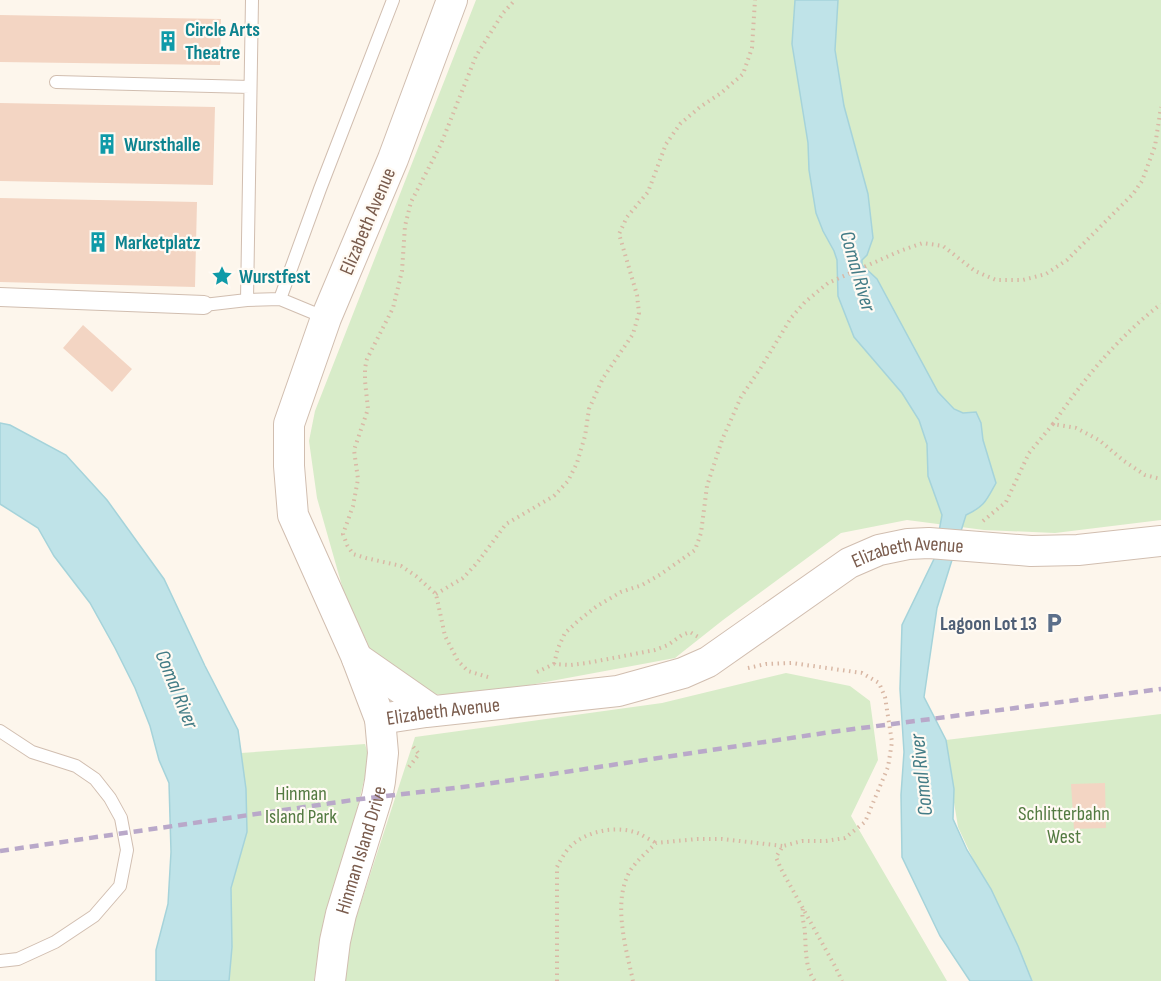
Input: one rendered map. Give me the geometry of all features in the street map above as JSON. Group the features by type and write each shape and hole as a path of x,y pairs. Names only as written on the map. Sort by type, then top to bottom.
{"street":[{"name":"Elizabeth Avenue","path":"452,0 393,159 327,318 289,424 289,466 294,515 357,658 381,719 433,711 618,691 683,673 708,662 849,563 879,550 908,544 928,543 1031,551 1078,550 1161,541"},
{"path":"0,297 204,305"},
{"path":"357,658 433,711"},
{"name":"Hinman Island Drive","path":"330,981 341,914 381,781 383,753 381,719"}],"lane":[{"path":"247,300 252,0"},
{"path":"280,299 393,0"},
{"path":"56,82 250,87"},
{"path":"204,305 280,299 327,318"},
{"path":"0,731 32,753 76,766 94,779 110,798 121,818 127,850 120,886 94,916 55,942 18,959 0,961"}],"path":[{"path":"492,678 468,671 458,661 445,636 436,594 401,566 353,554 346,545 343,534 357,486 354,450 368,409 365,368 367,359 393,308 402,271 405,226 411,202 441,144 476,56 503,13 514,0"},
{"path":"436,594 463,578 506,524 554,496 568,481 577,463 585,436 589,409 603,378 633,334 639,313 637,295 620,234 627,217 648,192 666,144 680,124 743,74 752,48 755,0"},
{"path":"554,664 565,633 578,621 597,606 621,592 642,585 695,550 701,533 707,486 722,440 741,397 791,318 805,302 828,283 923,243 942,246 975,271 996,280 1023,280 1046,274 1067,260 1133,194 1142,182 1155,146 1161,107"},
{"path":"982,522 1006,502 1029,453 1115,344 1138,321 1161,304"},
{"path":"1053,424 1076,428 1100,440 1124,461 1145,475 1161,479"},
{"path":"535,673 554,664 571,665 645,653 668,645 690,632 706,641 733,674 766,664 792,663 862,673 879,683 885,697 892,742 888,767 865,822 845,838 802,841 783,846 722,839 656,843 639,834 624,830 608,830 573,844 557,867 557,981"},
{"path":"633,981 624,946 623,888 631,870 656,843"},
{"path":"783,846 776,857 781,869 842,981"},
{"path":"803,908 805,946 815,981"}],"green space":[{"path":"476,0 1161,0 1161,520 1055,533 984,530 907,520 841,533 675,658 459,698 412,690 374,657 344,593 317,498 309,441 315,411"},
{"path":"786,673 850,686 870,701 878,760 851,816 947,981 342,981 354,924 415,737 662,703"},
{"name":"Schlitterbahn West","path":"1161,714 1161,981 1032,981 958,827 946,740"},
{"name":"Hinman Island Park","path":"365,744 368,754 365,776 321,933 314,981 229,981 232,947 231,888 247,832 246,789 241,753"}],"water":[{"name":"Comal River","path":"795,0 838,0 835,50 844,106 868,194 873,238 867,255 862,260 862,265 877,279 938,392 954,409 963,413 976,412 981,423 983,440 996,483 984,502 966,515 937,608 924,697 946,740 954,789 953,819 967,850 991,889 1032,981 970,981 940,936 902,857 901,795 904,752 900,689 902,625 934,559 942,515 928,476 927,444 919,420 902,393 854,337 838,296 837,260 816,213 809,170 808,143 792,44"},
{"name":"Comal River","path":"0,423 10,425 66,455 107,500 164,579 238,730 246,789 247,832 231,888 232,947 229,981 156,981 156,950 168,904 171,852 169,783 135,688 90,603 54,556 38,528 0,504"}],"building":[{"path":"0,15 221,19 220,65 0,62"},
{"name":"Wursthalle","path":"0,103 215,107 213,185 0,181"},
{"name":"Marketplatz","path":"0,198 197,202 195,287 0,282"},
{"path":"83,325 132,369 112,392 63,348"},
{"path":"1105,783 1106,828 1074,829 1071,784"}],"railway":[{"path":"0,851 353,800 479,785 831,732 1161,689"}],"place":[{"name":"Circle Arts Theatre","path":"168,41"},
{"name":"Wursthalle","path":"107,144"},
{"name":"Marketplatz","path":"98,242"},
{"name":"Wurstfest","path":"222,276"},
{"name":"Lagoon Lot 13","path":"1054,623"}]}
